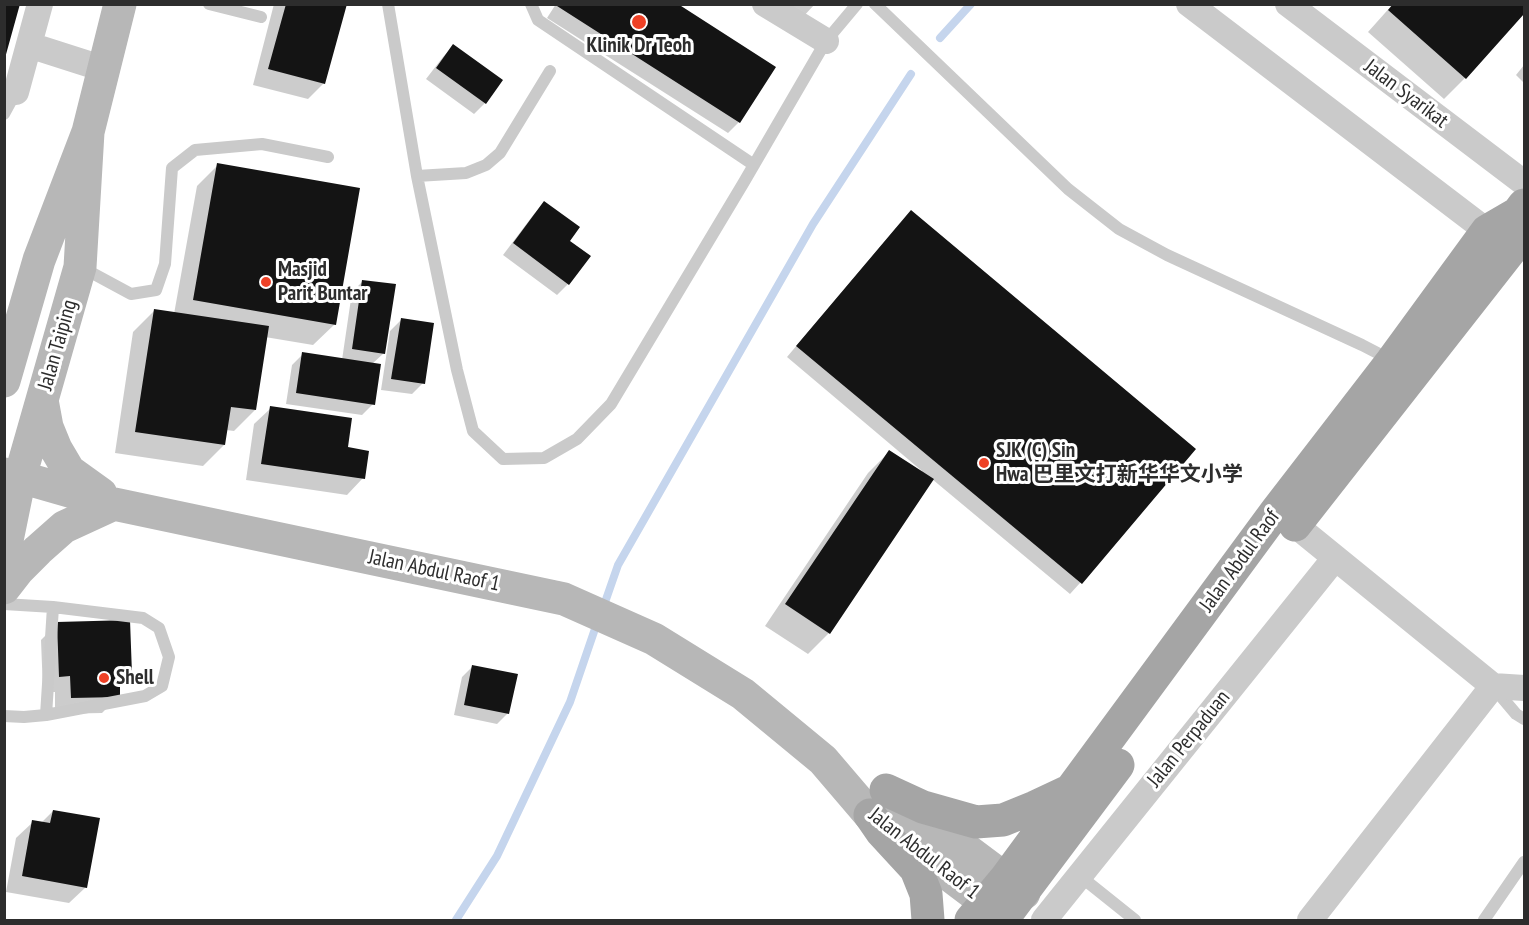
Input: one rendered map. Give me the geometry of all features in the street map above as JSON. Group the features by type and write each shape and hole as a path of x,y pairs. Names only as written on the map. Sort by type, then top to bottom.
{"main road":[{"name":"Jalan Taiping","path":"4,381 39,260 88,132 120,4"},
{"name":"Jalan Taiping","path":"4,555 12,476 42,398 80,267 88,132"},
{"name":"Jalan Abdul Raof","path":"999,905 1071,790 1277,510 1392,361 1487,231 1522,200"},
{"name":"Jalan Abdul Raof","path":"999,905 1513,247 1522,200"},
{"path":"4,588 18,570 64,527 114,504 69,471 47,427 42,398"},
{"name":"Jalan Abdul Raof 1","path":"12,476 114,504 564,599 654,639 743,694 999,905"},
{"path":"928,921 926,894 916,869 887,837 878,803 924,807 976,822 1003,820 1071,790"}],"street":[{"path":"8,102 29,45 40,4"},
{"path":"765,4 826,41"},
{"path":"1189,4 1487,231"},
{"name":"Jalan Syarikat","path":"1288,4 1522,200"},
{"path":"29,45 104,69"},
{"path":"1295,525 1493,686 1524,688"},
{"name":"Jalan Perpaduan","path":"1044,921 1335,558"},
{"path":"1310,921 1493,686"}],"lane":[{"path":"209,4 261,17"},
{"path":"388,4 417,176 457,370 473,431 503,459 544,458 577,439 611,404 826,41 857,4"},
{"path":"531,4 538,20 754,165"},
{"path":"874,4 1068,189 1119,229 1167,255 1392,361"},
{"path":"417,176 466,173 486,165 500,153 550,71"},
{"path":"80,267 131,294 156,290 165,264 171,168 195,150 262,144 328,157"},
{"path":"4,604 53,607 143,618 159,628 169,657 162,686 145,696 46,715 4,716"},
{"path":"46,715 53,607"},
{"path":"1493,686 1516,714 1524,719"},
{"path":"1485,921 1524,862"},
{"path":"1080,876 1135,921"}],"building":[{"path":"4,4 20,4 5,58 4,58"},
{"path":"286,4 347,4 325,84 268,69"},
{"path":"558,4 678,4 776,67 740,123 557,6"},
{"path":"1393,4 1524,4 1524,14 1466,79 1388,10"},
{"path":"453,44 503,80 486,104 436,68"},
{"path":"217,163 360,188 336,325 193,300"},
{"path":"544,201 580,227 570,241 591,256 569,285 513,243"},
{"path":"911,210 1196,449 1082,584 796,346"},
{"path":"362,280 396,284 385,354 352,349"},
{"path":"154,309 269,326 256,410 231,407 225,445 135,432"},
{"path":"401,318 434,323 425,384 391,379"},
{"path":"302,352 381,364 375,405 296,393"},
{"path":"270,406 352,418 348,447 369,451 365,479 261,464"},
{"path":"889,450 934,479 830,634 785,604"},
{"path":"130,620 132,674 120,675 120,697 71,698 70,676 59,677 57,622"},
{"path":"472,665 518,674 509,714 464,705"},
{"path":"53,810 100,818 87,888 22,876 32,820 50,823"}],"waterway":[{"path":"940,38 971,4"},
{"path":"603,608 618,565 813,224 911,74"},
{"path":"456,920 497,856 570,702 598,620"}],"place":[{"name":"Klinik Dr Teoh","path":"639,22"},
{"name":"Masjid Parit Buntar","path":"266,282"},
{"name":"SJK (C) Sin Hwa 巴里文打新华华文小学","path":"984,463"},
{"name":"Shell","path":"104,678"}]}
